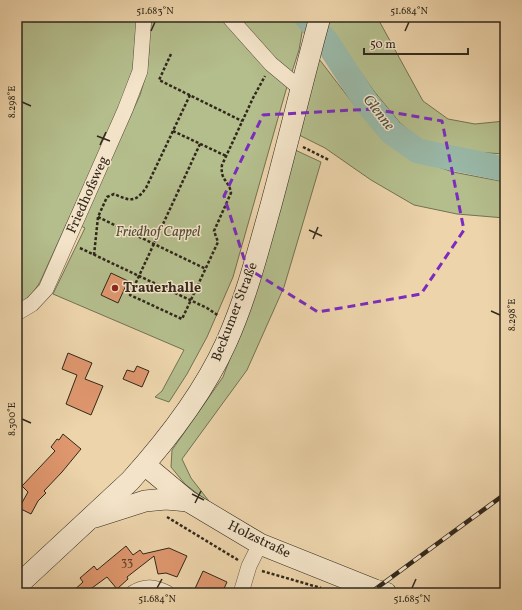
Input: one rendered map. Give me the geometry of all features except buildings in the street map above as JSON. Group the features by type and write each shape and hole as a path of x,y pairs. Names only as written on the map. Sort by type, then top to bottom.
{"main road":[{"name":"Beckumer Straße","path":"17,586 91,519 130,481 187,410 212,371 226,342 256,258 320,17"},
{"name":"Holzstraße","path":"145,464 188,501 260,544 386,593"},
{"path":"91,519 145,501 166,499 188,501"}],"street":[{"name":"Friedhofsweg","path":"17,313 32,304 46,289 126,110 140,71 144,17"},
{"path":"229,17 271,64 301,88"},
{"path":"240,593 249,566 260,544"},
{"path":"133,593 140,588 157,588 167,593"}],"path":[{"path":"172,54 159,80 242,121"},
{"path":"200,144 130,295 182,319 218,242 214,231 231,193 230,187 223,178 221,172 226,156 271,64"},
{"path":"94,255 98,218 107,197 114,194 127,200 134,199 141,195 146,188 190,95"},
{"path":"173,131 226,156"},
{"path":"288,140 329,160"},
{"path":"98,218 206,269"},
{"path":"66,242 191,300 207,308 219,317"},
{"path":"217,322 222,310"},
{"path":"162,514 204,541 249,566 322,589"}],"highlighted area":[{"path":"373,109 442,121 464,230 421,294 318,312 247,268 224,196 263,115"}],"green space":[{"path":"17,17 137,17 133,68 120,106 40,282 30,295 17,304"},
{"name":"Friedhof Cappel","path":"150,17 293,17 303,27 299,50 286,90 233,277 207,337 187,374 169,402 155,397 162,391 184,350 53,294 85,228 81,226 140,95 147,72"},
{"path":"326,17 377,17 423,101 448,119 475,124 505,121 505,154 458,151 421,140 400,123 373,90 325,21"},
{"path":"316,55 358,110 386,138 413,158 453,172 505,182 505,218 457,214 414,205 371,180 325,148 297,134"},
{"path":"293,149 321,162 284,287 247,370 182,459 191,478 212,505 185,484 171,467 172,450 223,377 261,276"}],"waterway":[{"name":"Glenne","path":"306,17 327,42 366,102 391,132 418,151 505,169"}],"railway":[{"path":"370,593 505,494"}],"place":[{"name":"Trauerhalle","path":"115,288"}]}
